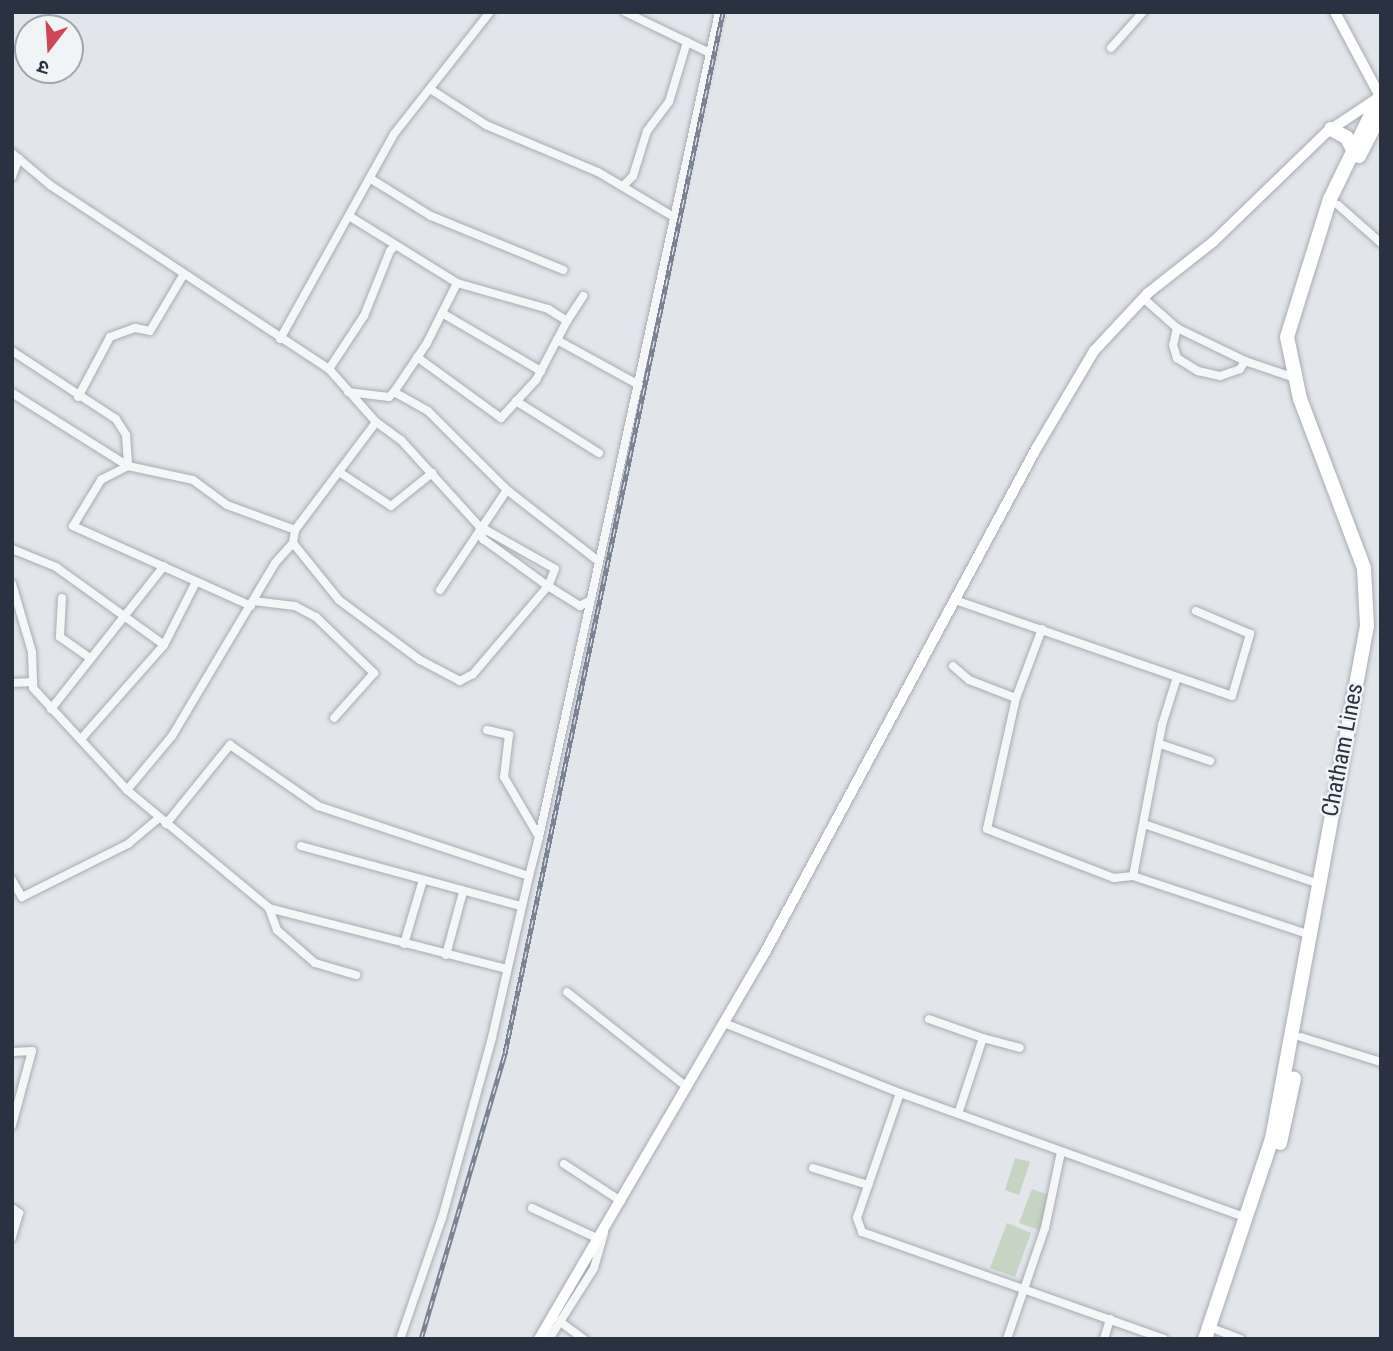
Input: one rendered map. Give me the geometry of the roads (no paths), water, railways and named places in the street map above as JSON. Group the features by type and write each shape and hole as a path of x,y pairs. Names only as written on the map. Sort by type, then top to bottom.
{"highway":[{"name":"Chatham Lines","path":"1212,1336 1282,1137 1301,1037 1307,934 1367,626 1369,596 1357,546 1292,377 1287,353 1289,325 1315,240 1352,148 1380,97"},
{"name":"Chatham Lines","path":"1212,1336 1272,1139 1377,608 1363,537 1296,359 1302,308 1338,205 1381,113"},
{"path":"1331,129 1347,138 1352,148"}],"street":[{"path":"280,338 394,134 490,12"},
{"path":"625,12 710,53"},
{"path":"400,1339 442,1218 520,906 555,781 587,602 639,384 672,216 719,12"},
{"path":"1111,48 1143,12"},
{"path":"539,1339 724,1023 1094,351 1143,298 1214,241 1331,129 1380,97 1335,12"},
{"path":"623,186 633,176 647,131 669,102 687,42"},
{"path":"430,89 486,125 623,186 672,216"},
{"path":"12,177 15,156"},
{"path":"15,156 50,185 329,369 347,392 432,473 479,526 555,569 548,586 473,674 460,681 420,660 339,600 293,543"},
{"path":"371,179 431,216 563,270"},
{"path":"1338,205 1381,243"},
{"path":"349,216 457,282 548,309 568,321"},
{"path":"329,369 364,316 390,251 396,245"},
{"path":"78,397 110,337 135,328 150,331 184,275"},
{"path":"347,392 389,397 394,392 417,357 457,282"},
{"path":"417,357 501,418 541,371 583,296"},
{"path":"1143,298 1177,328 1245,361 1292,377"},
{"path":"442,313 541,371"},
{"path":"1177,328 1173,345 1177,358 1198,371 1220,376 1240,369 1245,361"},
{"path":"557,340 639,384"},
{"path":"12,351 78,397 116,419 126,435 128,466"},
{"path":"394,392 428,411 508,490 597,560"},
{"path":"12,393 128,466 193,480 227,505 295,530"},
{"path":"516,401 599,453"},
{"path":"127,790 172,736 275,563 293,543 295,530 376,422"},
{"path":"128,466 101,480 72,526 164,566 195,584 252,604 295,606 316,617 374,673 334,718"},
{"path":"339,472 391,506 432,473"},
{"path":"440,590 479,526 508,490"},
{"path":"479,526 482,539 548,586 580,606 587,602"},
{"path":"12,549 56,567 164,645"},
{"path":"51,709 164,566"},
{"path":"12,584 32,652 33,682 51,709 127,790 269,908 506,969"},
{"path":"81,739 164,645 195,584"},
{"path":"62,598 60,637 90,658"},
{"path":"955,600 1231,696 1247,644 1248,631 1196,611"},
{"path":"1042,629 1016,698 987,829 1114,878 1133,876 1307,934"},
{"path":"953,666 970,680 1016,698"},
{"path":"1133,876 1160,744 1177,677"},
{"path":"12,683 33,682"},
{"path":"487,730 509,735 504,777 539,837"},
{"path":"1160,744 1210,761"},
{"path":"12,880 22,897 128,844 162,821 230,745 318,806 529,876"},
{"path":"1144,824 1316,883"},
{"path":"301,846 520,906"},
{"path":"404,944 423,880"},
{"path":"446,955 463,891"},
{"path":"269,908 277,930 314,963 356,975"},
{"path":"567,992 687,1087"},
{"path":"929,1019 1020,1048"},
{"path":"724,1023 900,1093 1247,1218"},
{"path":"1301,1037 1381,1062"},
{"path":"958,1114 984,1038"},
{"path":"12,1052 32,1051 12,1125"},
{"path":"900,1093 857,1218 862,1232 1164,1339"},
{"path":"1007,1339 1026,1290 1061,1152"},
{"path":"564,1164 621,1201"},
{"path":"813,1168 868,1185"},
{"path":"12,1208 19,1213 12,1238"},
{"path":"532,1208 602,1234"},
{"path":"549,1339 594,1269 602,1234"},
{"path":"1104,1339 1110,1320"},
{"path":"559,1321 584,1339"},
{"path":"1212,1336 1240,1339"}],"railway":[{"path":"421,1339 505,1053 723,12"}]}
